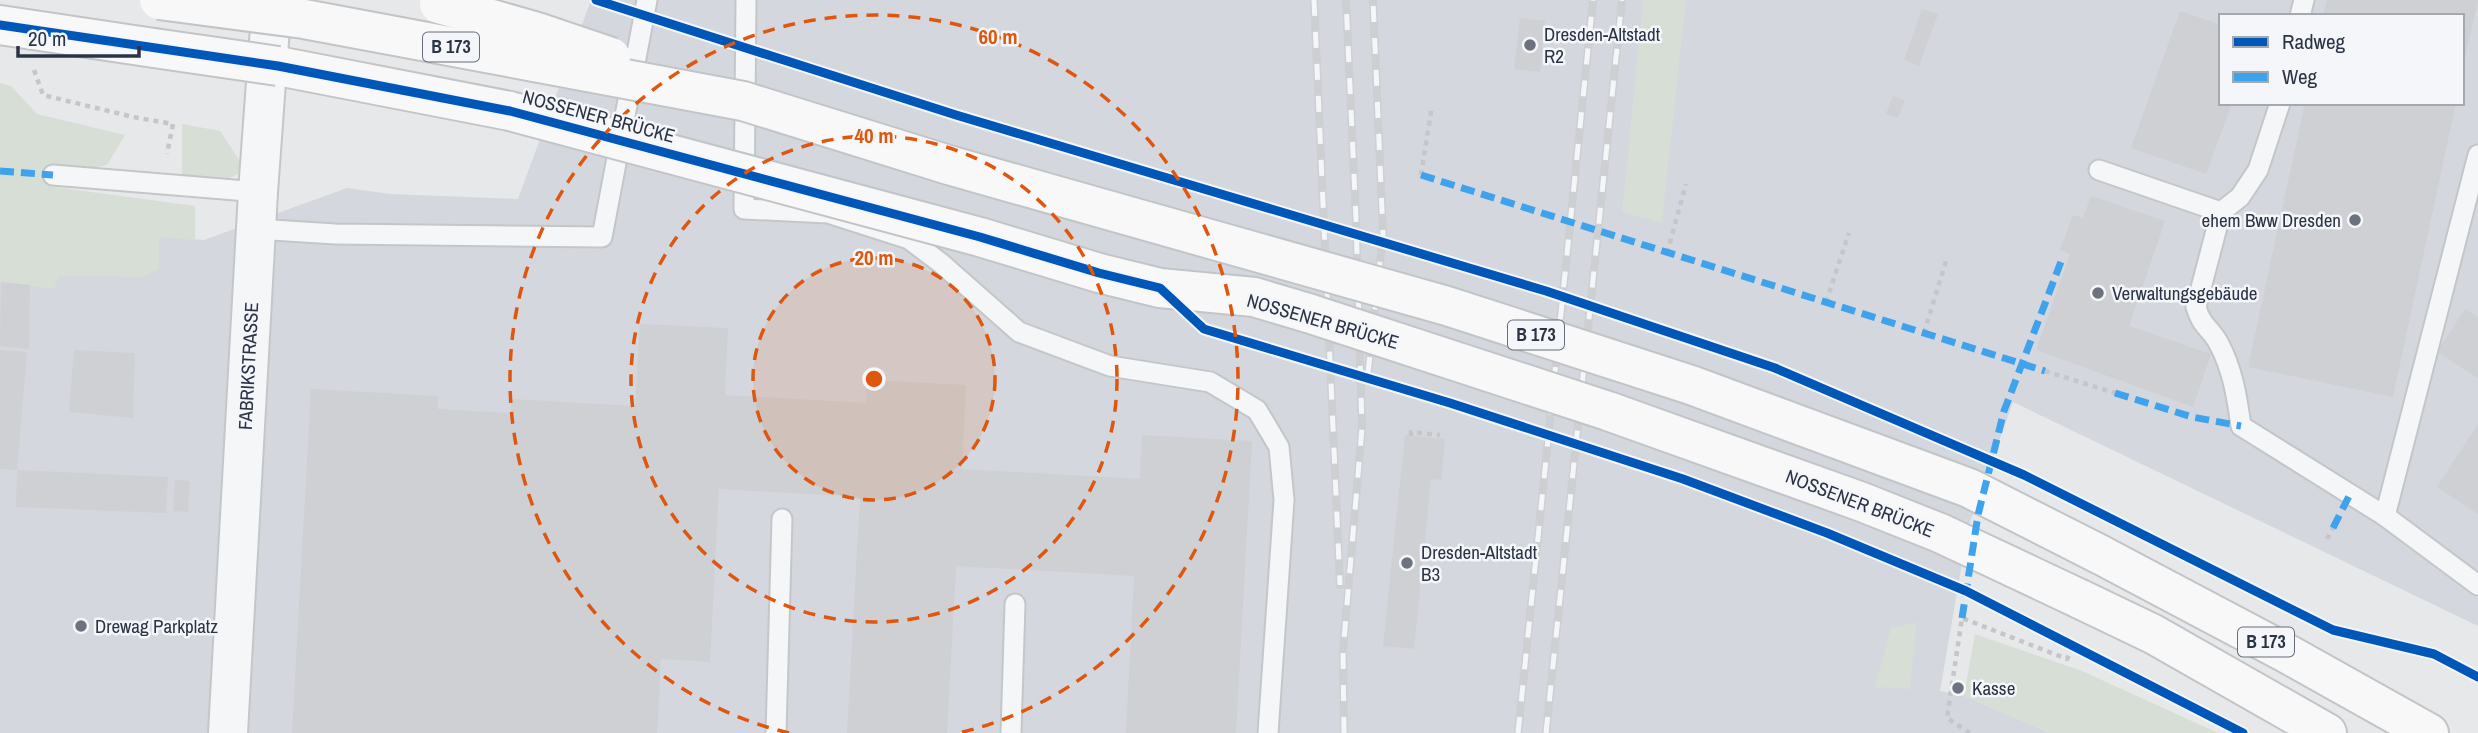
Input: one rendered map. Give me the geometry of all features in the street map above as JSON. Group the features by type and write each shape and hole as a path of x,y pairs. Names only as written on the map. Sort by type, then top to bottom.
{"main road":[{"name":"NOSSENER BRÜCKE","path":"158,0 304,19 743,101 952,166 1447,306 1691,385 1969,488 2286,653 2429,733"},
{"path":"424,0 537,32 743,101"},
{"name":"NOSSENER BRÜCKE","path":"6,24 278,66 510,111 967,233 1160,288 1254,297 1311,314 1608,411 1862,502 1940,533 2153,634 2328,733"}],"street":[{"name":"FABRIKSTRASSE","path":"228,733 257,211 272,0"}],"lane":[{"path":"53,175 257,211 335,234 602,237 646,0"},
{"path":"746,0 744,209 828,213 909,239 942,264 1019,332 1110,366 1209,382 1257,410 1279,447 1284,500 1268,733"},
{"path":"2279,105 2258,170 2240,197 2221,212 2196,307 2200,322 2219,343 2234,382 2241,426 2385,516 2478,585"},
{"path":"2385,516 2478,155"},
{"path":"2099,170 2221,212"},
{"path":"776,733 782,519"},
{"path":"1011,733 1015,604"}],"path":[{"path":"43,95 173,124"},
{"path":"1421,175 1432,106"},
{"path":"1667,253 1686,184"},
{"path":"1826,302 1849,233"},
{"path":"1924,333 1946,261"},
{"path":"2045,371 2115,393"},
{"path":"1411,436 1411,432 1440,435"},
{"path":"2327,539 2333,528"},
{"path":"1970,733 1947,718 1962,618 2067,659 2073,646"}],"shaded area":[{"path":"591,0 2478,0 2478,626 2013,402 1968,528 1940,691 1964,696 2050,733 0,733 0,223 204,240 347,188 390,194 518,199"},
{"path":"1643,0 1686,0 1662,223 1622,212"},
{"path":"0,83 11,86 37,114 125,135 107,165 57,175 54,187 195,206 195,240 159,237 159,269 142,277 59,276 54,289 0,282"},
{"path":"182,124 220,131 241,163 241,172 228,179 182,179"},
{"path":"1917,622 1910,689 1875,687 1891,628"},
{"path":"1975,634 2082,671 2218,733 2050,733 1964,696"}],"building":[{"path":"2327,0 2478,0 2464,63 2464,14 2324,14"},
{"path":"1922,9 1938,14 1919,66 1904,60"},
{"path":"2180,11 2219,24 2219,105 2231,105 2206,174 2131,148"},
{"name":"Dresden-Altstadt R2","path":"1520,18 1545,21 1540,72 1514,69"},
{"path":"1893,96 1905,100 1898,118 1886,114"},
{"name":"ehem Bww Dresden","path":"2305,105 2456,105 2393,397 2248,367"},
{"name":"Verwaltungsgebäude","path":"2091,196 2165,221 2129,326 2211,354 2193,407 2036,350 2070,254 2060,250 2073,215 2083,218"},
{"path":"1,282 30,285 29,349 0,346"},
{"path":"2465,309 2478,317 2478,378 2437,352"},
{"path":"640,324 728,328 725,395 866,403 867,380 966,385 962,469 1140,479 1142,435 1252,441 1236,733 1126,733 1134,576 956,566 947,733 847,733 860,497 719,489 710,662 661,659 657,733 292,733 311,389 438,396 438,409 511,413 511,399 635,406"},
{"path":"0,350 27,352 17,470 0,469"},
{"path":"74,350 135,353 133,418 69,412"},
{"path":"2478,424 2478,514 2437,487"},
{"name":"Dresden-Altstadt B3","path":"1405,435 1445,439 1441,480 1431,479 1414,649 1383,646"},
{"path":"17,470 168,477 166,513 16,507"},
{"path":"175,480 190,481 188,512 173,511"}],"railway":[{"path":"1314,0 1340,585"},
{"path":"1344,733 1343,651 1362,428 1346,0"},
{"path":"1368,373 1383,234 1373,0"},
{"path":"1518,733 1593,0"},
{"path":"1546,733 1622,0"}],"marked path":[{"path":"0,171 53,175"},
{"path":"1421,175 2045,371"},
{"path":"1962,618 1978,515 2004,411 2062,259"},
{"path":"2115,393 2192,417 2241,426"},
{"path":"2333,528 2350,494"}],"cycle path":[{"path":"596,0 956,115 1546,291 1775,368 2024,475 2333,630 2434,654 2478,677"},
{"path":"0,25 278,66 510,111 1160,288 1204,329 1450,403 1683,479 1827,533 1966,591 2243,733"}],"place":[{"name":"Dresden-Altstadt R2","path":"1530,45"},
{"name":"ehem Bww Dresden","path":"2355,220"},
{"name":"Verwaltungsgebäude","path":"2098,293"},
{"name":"Dresden-Altstadt B3","path":"1407,563"},
{"name":"Drewag Parkplatz","path":"81,626"},
{"name":"Kasse","path":"1958,688"}]}
